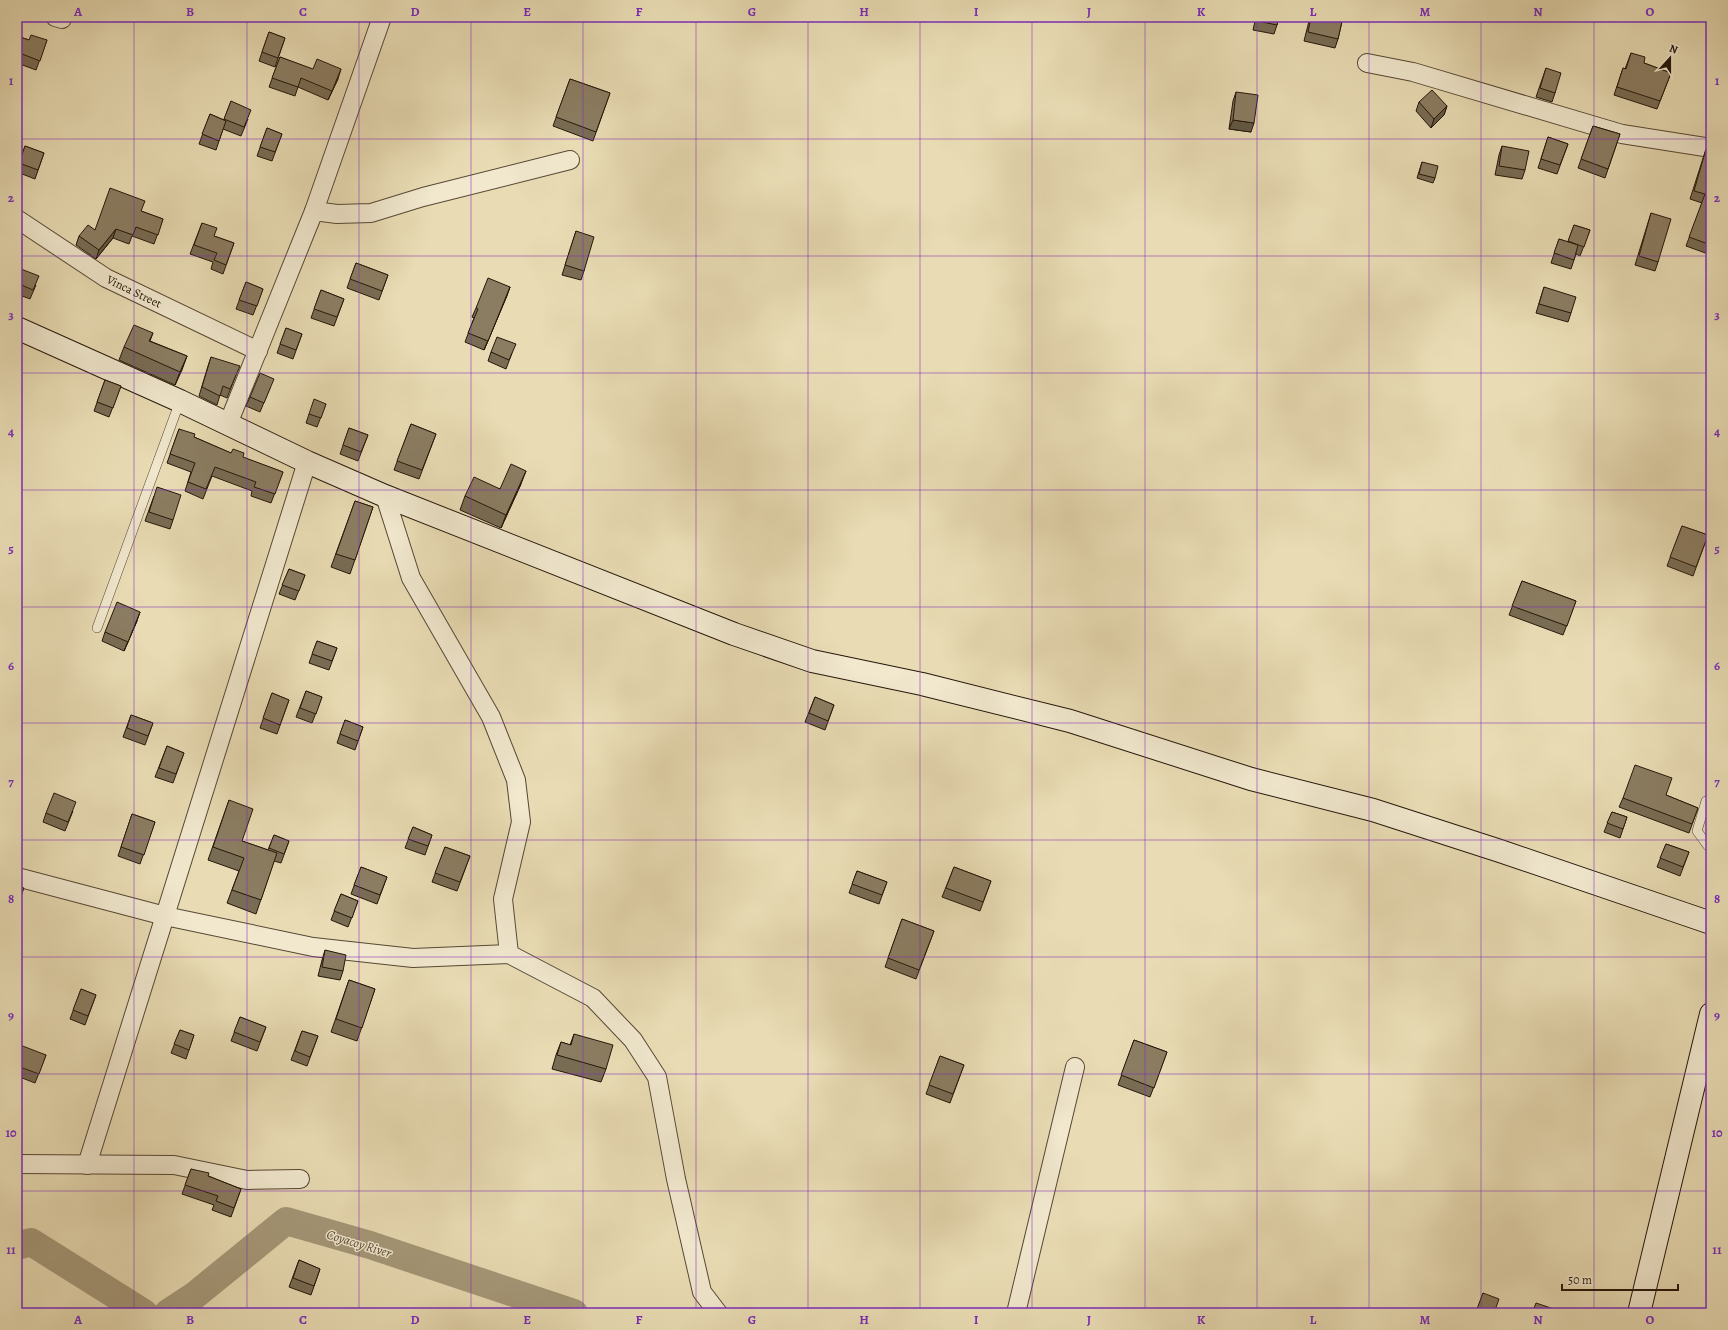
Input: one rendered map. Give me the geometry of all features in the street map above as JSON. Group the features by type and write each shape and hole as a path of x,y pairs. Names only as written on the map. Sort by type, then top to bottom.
{"street":[{"path":"228,424 314,211 382,17"},
{"path":"1367,63 1413,72 1622,134 1711,148"},
{"path":"314,211 337,214 371,213 423,197 570,160"},
{"name":"Vinca Street","path":"17,219 106,278 258,351"},
{"path":"17,328 180,401 307,462 385,496 734,634 812,661 922,684 1070,722 1252,779 1381,813 1500,851 1711,923"},
{"path":"87,1165 307,462"},
{"path":"385,496 412,578 492,717 516,780 521,822 503,899 509,954"},
{"path":"17,877 165,916 313,947 413,958 509,954 593,998 633,1040 657,1077 676,1179 702,1292 718,1313"},
{"path":"1640,1313 1706,1055 1711,1014"},
{"path":"1016,1313 1075,1067"},
{"path":"17,1164 174,1165 247,1180 300,1179"}],"lane":[{"path":"97,628 180,401"},
{"path":"1711,799 1706,801 1697,831 1708,846 1711,847"}],"building":[{"path":"1257,17 1279,17 1277,25 1257,21"},
{"path":"1311,17 1343,17 1338,39 1308,32"},
{"path":"269,32 285,38 278,58 262,52"},
{"path":"31,35 47,40 40,61 17,52 17,36 29,40"},
{"path":"1631,53 1645,57 1644,63 1671,73 1660,101 1617,87 1623,68 1626,69"},
{"path":"280,57 313,69 317,59 341,69 332,91 301,78 298,87 272,78"},
{"path":"1546,68 1561,73 1555,93 1540,88"},
{"path":"570,79 610,93 596,132 556,117"},
{"path":"1432,90 1447,106 1434,119 1419,102"},
{"path":"1236,92 1258,95 1254,123 1233,120"},
{"path":"231,101 251,110 244,127 224,119"},
{"path":"210,114 226,121 219,141 202,134"},
{"path":"1593,126 1620,134 1608,169 1581,159"},
{"path":"267,128 282,134 275,152 260,147"},
{"path":"1548,137 1568,144 1560,165 1541,159"},
{"path":"25,146 44,153 38,170 19,163"},
{"path":"1502,146 1529,151 1525,170 1499,166"},
{"path":"1706,149 1711,149 1711,245 1689,237 1705,194 1694,191"},
{"path":"1422,162 1438,166 1435,178 1419,174"},
{"path":"110,188 145,201 141,211 163,219 158,235 136,227 133,235 116,229 99,250 79,236 88,225 95,230"},
{"path":"1651,213 1671,219 1658,262 1639,256"},
{"path":"202,223 217,228 214,236 234,243 226,265 214,260 217,253 194,245"},
{"path":"1574,225 1590,230 1584,247 1568,241"},
{"path":"576,231 594,237 584,271 565,265"},
{"path":"1559,239 1578,245 1574,260 1554,253"},
{"path":"356,263 388,275 382,291 350,279"},
{"path":"21,269 39,276 33,290 17,283 17,270 20,271"},
{"path":"488,278 510,287 488,341 468,333"},
{"path":"246,282 263,289 257,306 239,300"},
{"path":"1544,287 1576,297 1571,313 1539,304"},
{"path":"321,290 344,299 337,317 314,309"},
{"path":"134,325 153,333 149,341 187,356 180,372 124,347"},
{"path":"286,328 302,334 296,350 280,344"},
{"path":"497,337 516,344 509,360 491,352"},
{"path":"211,357 240,366 230,389 223,386 220,396 202,387"},
{"path":"260,373 274,379 264,403 250,397"},
{"path":"105,380 121,386 113,408 97,402"},
{"path":"314,399 326,404 321,418 309,414"},
{"path":"411,424 436,434 422,470 397,461"},
{"path":"349,428 368,435 361,452 343,445"},
{"path":"179,429 195,434 194,437 231,453 233,449 244,453 243,457 283,472 275,494 254,487 256,482 215,467 206,489 188,482 195,463 170,454"},
{"path":"511,464 526,471 506,515 465,496 474,477 500,489"},
{"path":"157,487 181,495 173,520 149,512"},
{"path":"355,501 373,507 355,560 336,554"},
{"path":"1682,526 1708,535 1696,567 1670,557"},
{"path":"289,569 305,575 299,591 282,585"},
{"path":"1522,581 1576,601 1567,626 1512,606"},
{"path":"117,602 140,612 128,642 105,632"},
{"path":"317,641 337,648 332,661 312,654"},
{"path":"306,691 322,697 316,714 300,708"},
{"path":"272,693 289,700 280,725 263,718"},
{"path":"815,697 834,705 828,721 809,713"},
{"path":"131,715 153,723 148,736 127,728"},
{"path":"345,720 363,727 358,741 340,734"},
{"path":"167,746 184,753 176,774 159,768"},
{"path":"1635,765 1672,778 1666,795 1698,808 1692,824 1623,798"},
{"path":"54,793 76,802 68,822 46,813"},
{"path":"229,800 253,809 242,841 277,853 261,900 232,890 244,858 213,847"},
{"path":"1612,812 1627,817 1623,829 1607,823"},
{"path":"132,814 155,822 144,855 121,847"},
{"path":"413,827 432,835 428,846 408,839"},
{"path":"274,835 289,841 284,854 269,848"},
{"path":"1666,844 1689,852 1683,867 1660,858"},
{"path":"445,847 470,856 460,882 435,873"},
{"path":"361,867 387,877 380,895 354,885"},
{"path":"954,867 991,881 983,902 946,888"},
{"path":"857,871 887,882 882,895 852,884"},
{"path":"17,886 24,888 18,904 17,904"},
{"path":"341,894 358,901 352,918 334,911"},
{"path":"902,919 934,931 919,970 888,958"},
{"path":"325,950 346,955 343,971 322,967"},
{"path":"349,980 375,989 362,1028 336,1019"},
{"path":"81,989 96,995 88,1016 73,1010"},
{"path":"240,1017 266,1027 260,1042 234,1032"},
{"path":"180,1030 194,1035 189,1050 174,1044"},
{"path":"302,1031 318,1036 310,1057 295,1051"},
{"path":"574,1034 613,1045 606,1069 557,1055 561,1042 571,1045"},
{"path":"1134,1040 1167,1052 1154,1088 1121,1075"},
{"path":"20,1045 46,1055 39,1074 17,1066 17,1052"},
{"path":"940,1056 964,1065 953,1094 929,1085"},
{"path":"191,1169 209,1173 208,1176 241,1189 234,1208 216,1201 218,1196 185,1185"},
{"path":"299,1260 320,1269 314,1286 293,1278"},
{"path":"1483,1293 1499,1299 1494,1313 1487,1313 1477,1309"},
{"path":"1536,1303 1566,1313 1532,1313"}],"waterway":[{"name":"Coyacoy River","path":"168,1313 194,1296 286,1221 370,1245 574,1313"},
{"name":"Coyacoy River","path":"17,1246 31,1242 144,1313"}]}
